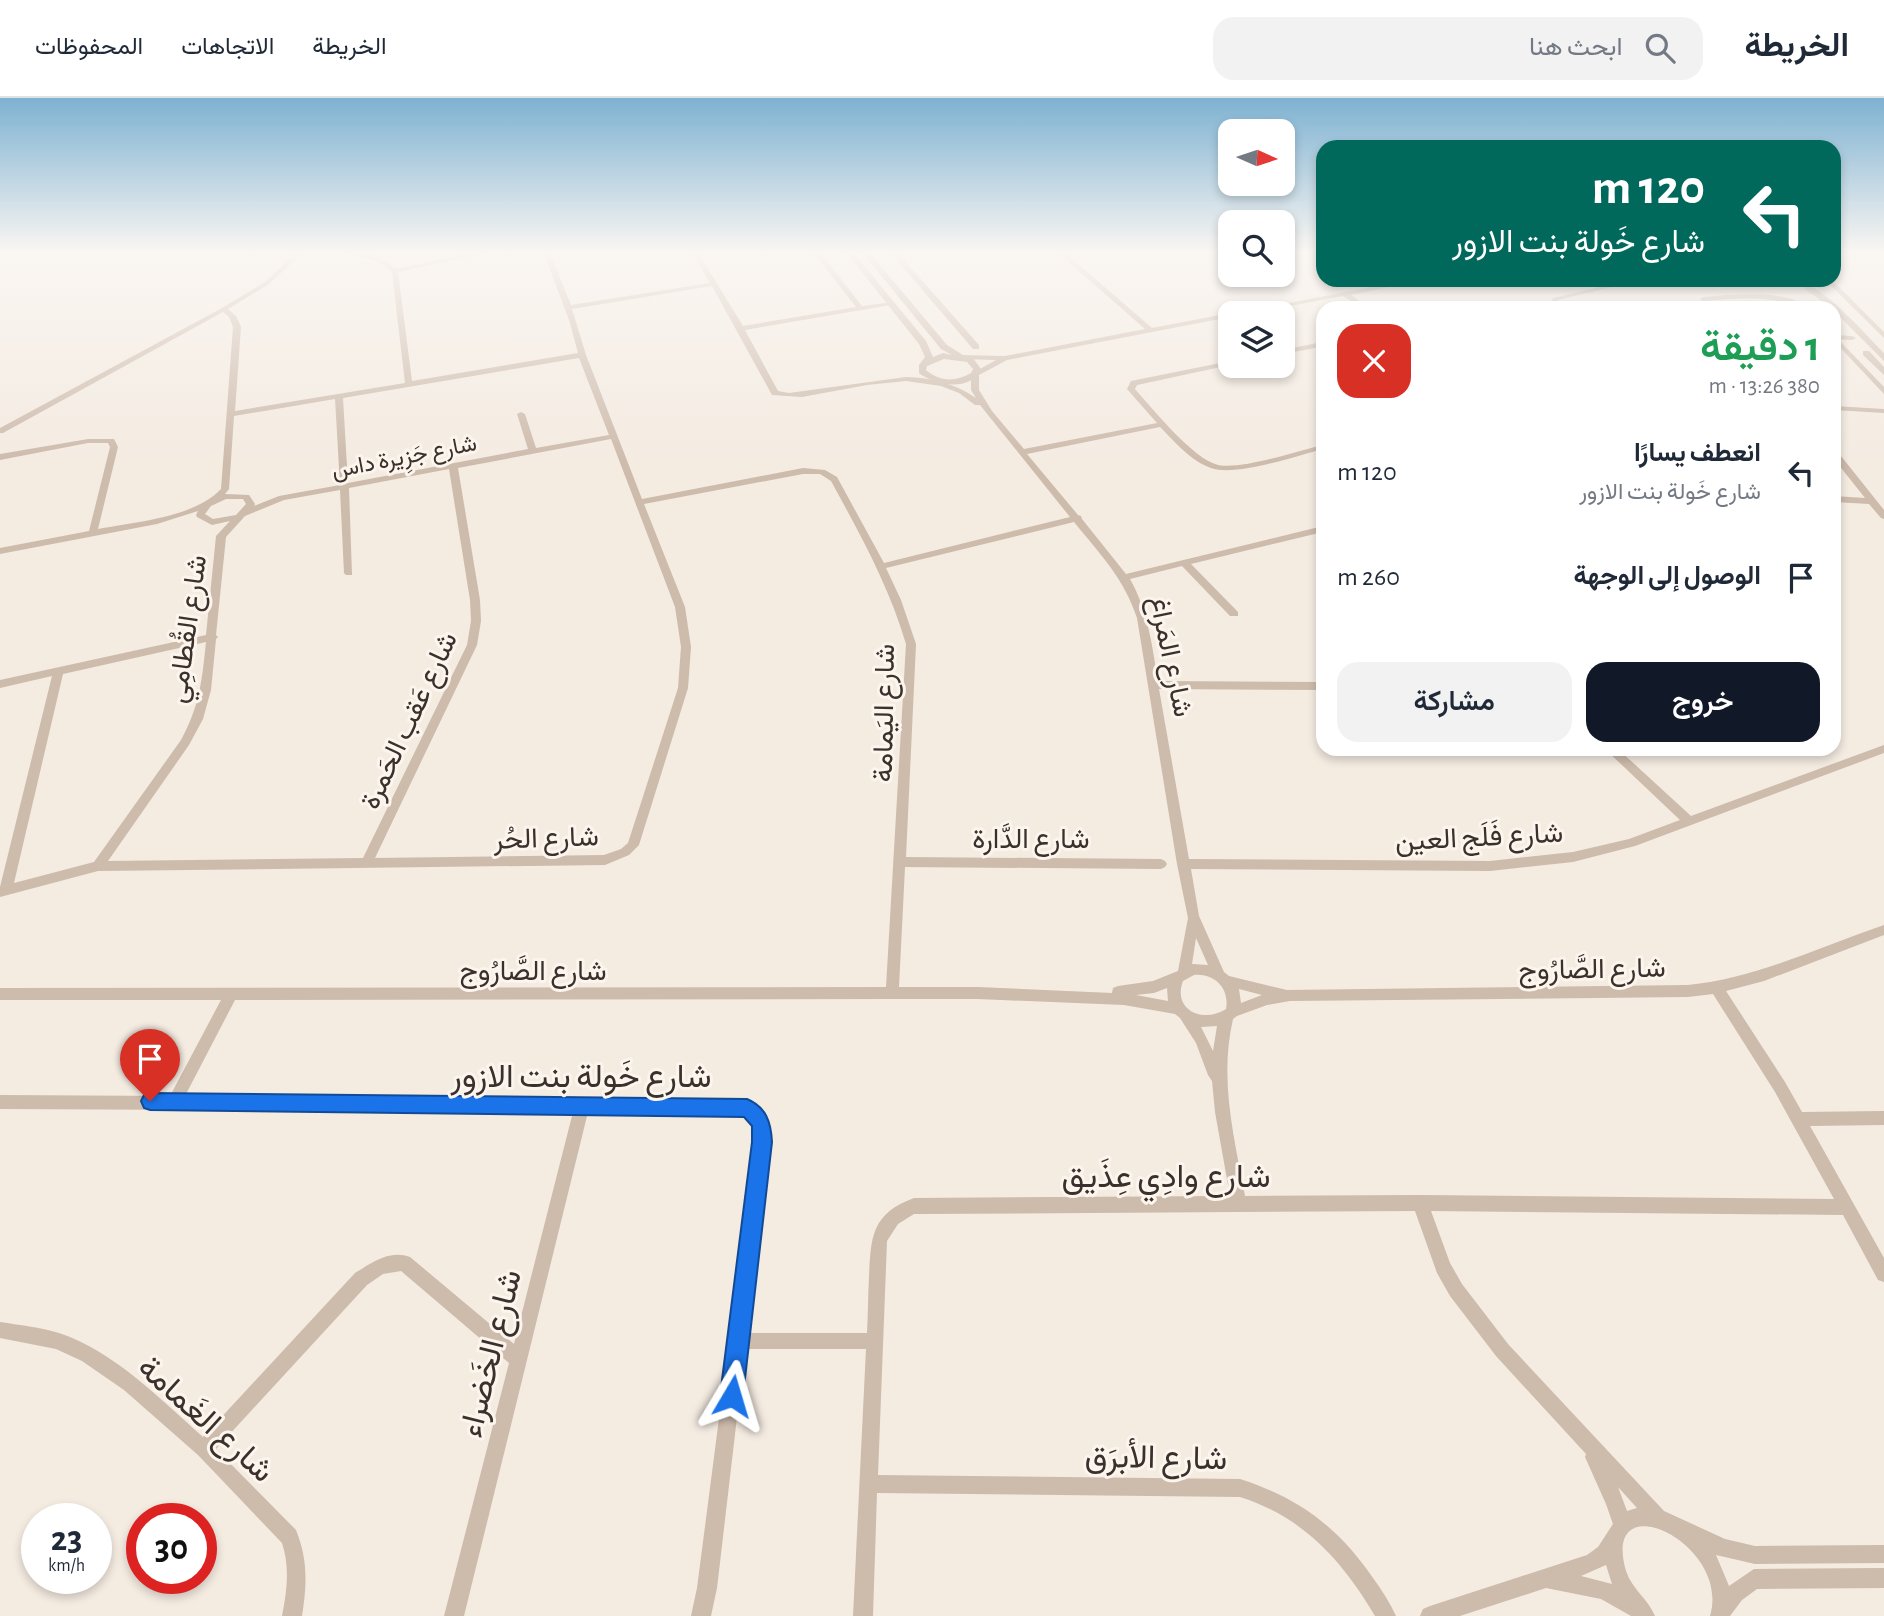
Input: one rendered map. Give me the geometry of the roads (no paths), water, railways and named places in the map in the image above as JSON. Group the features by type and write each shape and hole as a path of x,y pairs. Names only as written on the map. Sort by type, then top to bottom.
{"street":[{"path":"0,431 200,322"},
{"path":"0,551 157,521 214,501 225,489 232,414 237,327 235,322"},
{"path":"401,322 409,384"},
{"name":"شارع الحُر","path":"3,891 98,866 605,860 625,852 633,845 683,688 686,647 680,607 571,322"},
{"path":"737,322 775,393 796,396 907,373 934,358 1005,358 1194,322"},
{"path":"741,329 782,322"},
{"path":"905,322 928,352 929,357 922,371 937,380"},
{"path":"923,322 944,347 975,364 975,374"},
{"path":"954,322 976,347"},
{"path":"1141,322 1150,330"},
{"path":"1849,322 1884,358"},
{"path":"1870,322 1884,336"},
{"path":"1841,326 1884,372"},
{"path":"1841,337 1852,338"},
{"path":"1295,350 1316,345"},
{"path":"1841,345 1884,392"},
{"path":"232,414 582,355"},
{"path":"872,382 911,378 959,381 1005,358"},
{"path":"1218,366 1134,383 1131,389 1162,424 1213,467 1237,467 1316,449"},
{"name":"شارع المَراغ","path":"975,374 975,390 989,412 1124,576 1135,597 1142,618 1193,916 1223,978"},
{"name":"شارع المَراغ","path":"937,380 963,390 989,412"},
{"path":"339,396 349,573"},
{"path":"1841,408 1884,411"},
{"path":"521,415 533,451"},
{"path":"1023,452 1162,424"},
{"name":"شارع جَزِيرة داس","path":"241,515 282,498 614,436"},
{"path":"0,457 88,442 111,441 114,447 93,533"},
{"path":"1841,462 1884,516"},
{"name":"شارع عَقب الحَمرة","path":"366,864 472,645 476,621 475,600 453,466"},
{"name":"شارع اليَمامة","path":"641,502 786,474 822,472 834,479 882,566 911,644 892,994"},
{"path":"157,521 207,520 241,515 251,504 242,496 225,489"},
{"path":"214,501 242,496"},
{"name":"شارع جَزِيرة داس","path":"242,496 282,498"},
{"path":"1841,499 1872,501"},
{"path":"205,506 200,515 207,520"},
{"name":"شارع القُطامِي","path":"98,866 185,742 198,719 206,690 213,637 222,536 241,515"},
{"path":"882,566 1078,518"},
{"name":"شارع القُطامِي","path":"207,520 222,536"},
{"path":"1124,576 1316,531"},
{"path":"1184,562 1234,614"},
{"path":"0,684 213,637"},
{"path":"3,891 58,672"},
{"path":"1154,685 1316,685"},
{"name":"شارع فَلَج العين","path":"1183,864 1490,866 1533,863 1611,849 1884,749"},
{"path":"1619,756 1689,821"},
{"name":"شارع الدَّارة","path":"901,862 1161,864"},
{"name":"شارع المَراغ","path":"1181,975 1193,916"},
{"name":"شارع الصَّارُوج","path":"1229,1015 1267,999 1290,995 1655,993 1716,988 1764,975 1884,930"},
{"path":"1221,1091 1202,1040 1182,1012 1172,992 1181,975 1202,969 1223,978 1235,996 1218,1055 1239,1205"},
{"name":"شارع الصَّارُوج","path":"0,994 1066,995 1136,991 1181,975"},
{"name":"شارع الصَّارُوج","path":"1223,978 1290,995"},
{"path":"1716,988 1762,1057 1884,1274"},
{"path":"176,1101 230,995"},
{"name":"شارع الصَّارُوج","path":"1066,995 1145,1001 1182,1012"},
{"path":"1182,1012 1206,1023 1229,1015"},
{"name":"شارع خَولة بنت الازور","path":"0,1102 176,1101 747,1108 756,1115 761,1126 762,1142 707,1588 701,1616"},
{"name":"شارع الخَضراء","path":"454,1616 582,1105"},
{"path":"1797,1119 1884,1118"},
{"path":"1420,1203 1443,1266 1456,1290 1502,1350 1657,1516 1723,1548 1755,1555 1884,1554"},
{"name":"شارع وادِي عِذَيق","path":"863,1616 879,1240 892,1218 902,1209 914,1206 1420,1203 1845,1207"},
{"path":"204,1450 361,1279 380,1266 404,1263 518,1359"},
{"name":"شارع الغَمامة","path":"0,1330 57,1341 88,1355 130,1384 204,1450 289,1538 297,1554 298,1568 292,1616"},
{"path":"738,1341 874,1341"},
{"path":"1587,1444 1615,1502 1618,1533 1614,1565 1625,1591 1644,1615"},
{"name":"شارع الأبرَق","path":"870,1484 1240,1488 1261,1493 1305,1519 1347,1556 1386,1616"},
{"path":"1430,1616 1592,1563 1605,1554 1618,1533 1637,1515 1657,1516"},
{"path":"1680,1527 1700,1545 1715,1569 1722,1595 1721,1613"},
{"path":"1721,1613 1735,1593 1754,1579 1884,1578"},
{"path":"1546,1580 1604,1590 1624,1600 1644,1615"}]}
